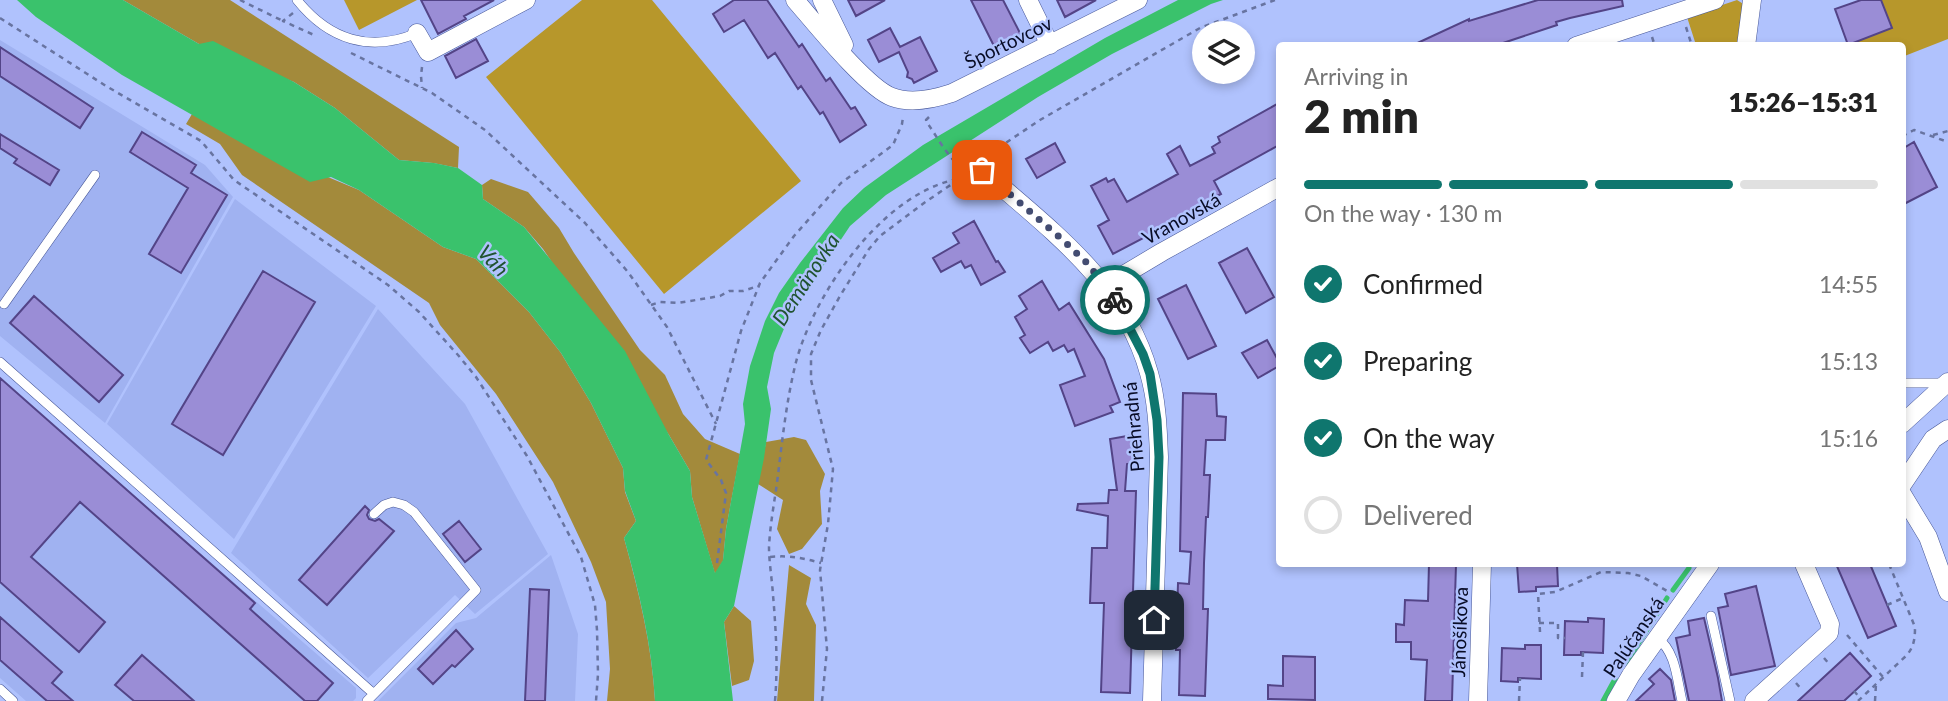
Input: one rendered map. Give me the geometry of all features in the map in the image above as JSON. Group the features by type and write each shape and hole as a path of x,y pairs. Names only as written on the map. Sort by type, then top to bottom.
{"street":[{"path":"417,33 428,52 526,0"},
{"path":"795,0 875,86 899,98"},
{"path":"822,0 855,67"},
{"path":"1027,0 1051,45"},
{"name":"Športovcov","path":"899,98 921,100 952,93 1138,0"},
{"path":"1588,42 1715,0"},
{"path":"1747,42 1752,0"},
{"name":"Priehradná","path":"975,174 1064,241 1088,264 1121,310 1150,374 1159,457 1152,701"},
{"name":"Vranovská","path":"1105,286 1276,189"},
{"path":"1906,420 1948,383"},
{"path":"1906,479 1933,439 1948,429"},
{"path":"1906,500 1941,550 1948,592"},
{"name":"Jánošíkova","path":"1478,701 1482,567"},
{"name":"Palúčanská","path":"1616,701 1631,675 1708,567"},
{"path":"1755,701 1829,633 1830,624 1805,567"}],"lane":[{"path":"300,3 314,17 336,32 366,42 386,43 417,33"},
{"path":"1,303 95,175"},
{"path":"0,362 371,697 476,590 414,512 393,502 374,514"},
{"path":"1906,383 1948,383"},
{"path":"1711,616 1730,701"},
{"path":"1657,638 1665,643 1672,657 1682,701"},
{"path":"0,689 13,701"}],"path":[{"path":"240,0 318,37"},
{"path":"822,701 827,649 821,563 833,469 811,380 811,355 815,342 852,276 880,236 949,186 975,174 998,148 1040,120 1200,28 1275,0"},
{"path":"283,20 300,3"},
{"path":"0,19 106,86 201,141 234,180 388,285 419,312 458,355 498,409 527,456 581,557 595,605 598,674 596,701"},
{"path":"341,48 422,88 485,130 585,223 628,272 667,327 716,424"},
{"path":"422,88 421,76 428,52"},
{"path":"717,563 726,493 721,480 706,460 741,331 758,286 794,236 841,183 893,145 902,124 899,98"},
{"path":"928,124 960,167"},
{"path":"1906,134 1914,130 1948,142"},
{"path":"1930,136 1948,131"},
{"path":"775,701 778,652 769,547 796,362 813,318 850,255 873,229 894,210 932,186 975,174"},
{"path":"651,305 720,296 729,291 743,291 758,286"},
{"path":"770,557 784,555 821,563"},
{"path":"1854,691 1859,700 1913,647 1915,627 1890,567"},
{"path":"1540,632 1538,594 1555,592 1601,572 1641,576 1683,601"},
{"path":"1887,605 1903,598"},
{"path":"1539,623 1558,623 1558,638 1565,638"},
{"path":"1845,633 1883,677"},
{"path":"1582,677 1583,652"},
{"path":"1520,678 1520,701"},
{"path":"1875,701 1876,684"}],"shaded area":[{"path":"123,0 230,0 459,147 458,168 399,160 335,108 294,82 199,44"},
{"path":"344,0 417,0 359,30"},
{"path":"582,0 652,0 801,181 664,294 486,77"},
{"path":"1737,0 1745,5 1742,42 1695,42 1687,17"},
{"path":"1881,0 1948,0 1948,39 1906,55 1906,42 1851,42"},
{"path":"0,40 205,165 233,197 105,423 0,336"},
{"path":"192,114 234,138 359,190 443,247 476,259 529,312 561,353 591,403 623,468 625,492 636,521 624,538 644,619 655,701 607,701 610,669 606,602 591,562 553,482 496,394 440,325 429,303 242,175 220,144 186,124"},
{"path":"491,179 528,192 559,228 640,350 665,375 683,414 705,439 740,454 723,561 715,574 692,497 690,471 669,435 543,249 524,227 483,199 482,185"},
{"path":"235,199 376,306 234,539 107,424"},
{"path":"378,309 465,404 548,554 475,614 455,595 368,678 231,553"},
{"path":"0,380 356,688 356,698 353,701 26,701 0,678"},
{"path":"794,437 806,440 825,474 820,491 822,524 802,549 789,554 777,529 783,500 758,484 766,442"},
{"path":"551,555 578,634 575,701 378,701 456,623 476,618"},
{"path":"789,565 811,578 806,604 816,625 814,701 777,701"},
{"path":"734,606 751,621 754,661 749,680 732,686 724,622"}],"water":[{"path":"17,0 123,0 199,44 213,41 294,82 335,108 399,160 458,168 482,185 483,199 524,227 625,351 690,471 692,497 715,573 723,560 745,424 743,404 750,366 765,321 779,293 843,208 864,188 923,145 1105,38 1178,0 1223,0 1112,54 1038,97 886,195 850,226 788,319 774,353 767,387 771,409 764,458 734,606 724,622 733,701 655,701 644,619 624,538 636,521 625,491 623,468 591,403 561,353 529,312 476,259 443,247 359,190 331,177 310,182 122,75 36,17"}],"building":[{"path":"421,0 494,0 438,34"},
{"path":"734,0 767,0 799,47 802,44 826,81 830,78 851,109 855,107 866,125 840,142 823,112 820,114 801,86 798,89 775,53 768,58 744,20 724,32 713,14"},
{"path":"848,0 885,0 856,16"},
{"path":"971,0 1003,0 1021,35 996,50"},
{"path":"1057,0 1096,0 1065,17"},
{"path":"1538,0 1622,0 1623,6 1556,22 1557,25 1506,42 1420,42 1469,21"},
{"path":"1861,0 1881,0 1892,28 1856,42 1847,42 1835,9"},
{"path":"890,28 900,47 920,37 937,71 914,83 907,77 908,72 899,52 879,62 868,40"},
{"path":"476,39 488,61 456,78 445,56"},
{"path":"0,47 93,108 80,128 0,76"},
{"path":"1276,105 1276,147 1214,181 1221,194 1211,199 1212,202 1113,254 1098,226 1109,220 1091,186 1106,178 1108,182 1114,179 1127,202 1178,174 1167,154 1180,146 1190,166 1215,153 1212,147 1220,142 1218,137"},
{"path":"142,132 196,165 191,173 227,195 181,273 149,254 188,188 130,152"},
{"path":"0,134 59,170 50,185 14,163 17,159 0,148"},
{"path":"1914,142 1937,187 1906,203 1906,147"},
{"path":"1055,143 1065,162 1037,178 1026,159"},
{"path":"974,221 996,262 998,261 1005,272 981,285 971,265 965,268 961,261 941,272 933,258 959,243 953,233"},
{"path":"1247,248 1274,297 1246,313 1219,263"},
{"path":"263,271 315,302 223,455 172,424"},
{"path":"1042,281 1059,310 1069,303 1104,359 1120,402 1110,406 1113,412 1075,426 1060,385 1085,376 1074,349 1068,352 1064,345 1053,351 1048,342 1030,353 1020,338 1025,335 1015,317 1027,309 1019,296"},
{"path":"1186,285 1216,346 1188,359 1158,299"},
{"path":"34,296 123,375 99,402 10,323"},
{"path":"1267,340 1276,356 1276,368 1258,378 1242,353"},
{"path":"0,378 255,603 250,609 333,683 317,701 305,701 80,502 31,557 105,622 79,652 0,582"},
{"path":"1183,393 1216,394 1217,416 1226,417 1225,440 1206,440 1204,475 1210,475 1204,563 1203,609 1208,609 1205,696 1179,695 1180,650 1176,650 1178,583 1189,584 1191,552 1180,551"},
{"path":"1133,435 1138,462 1127,464 1125,491 1136,491 1130,693 1101,692 1104,603 1090,603 1092,548 1107,548 1108,516 1077,510 1078,504 1108,503 1109,490 1117,490 1110,439"},
{"path":"365,506 369,510 369,519 379,519 394,531 327,605 299,580"},
{"path":"459,521 481,549 465,562 443,534"},
{"path":"1429,567 1456,567 1452,701 1425,701 1427,660 1411,659 1411,642 1396,642 1396,624 1404,625 1405,600 1428,601"},
{"path":"1517,567 1557,567 1558,586 1536,587 1536,591 1519,592"},
{"path":"1837,567 1871,567 1896,626 1868,638"},
{"path":"1756,586 1775,666 1731,675 1718,608 1728,606 1725,594"},
{"path":"530,589 549,590 545,701 525,701"},
{"path":"0,617 62,672 52,683 73,701 47,701 0,660"},
{"path":"1588,618 1604,619 1603,653 1581,652 1581,655 1564,655 1565,621 1588,622"},
{"path":"1704,618 1722,701 1689,701 1676,638 1690,635 1688,621"},
{"path":"456,630 473,649 433,684 418,669"},
{"path":"1525,645 1541,645 1541,679 1518,678 1518,682 1501,681 1502,648 1525,649"},
{"path":"1850,653 1871,676 1844,701 1798,701"},
{"path":"142,655 194,701 134,701 115,685"},
{"path":"1283,656 1315,657 1315,700 1268,699 1268,685 1283,686"},
{"path":"1660,669 1671,680 1675,701 1636,701 1654,684 1649,679"}],"waterway":[{"path":"1673,590 1689,568"},
{"path":"1626,663 1667,598"},
{"path":"1603,701 1615,679"}],"way so far":[{"path":"982,170 1088,264 1115,300"}],"route":[{"path":"1115,300 1143,354 1154,395 1159,457 1154,620"}],"water label":[{"name":"Váh","path":"494,260"},
{"name":"Demänovka","path":"805,279"}]}
